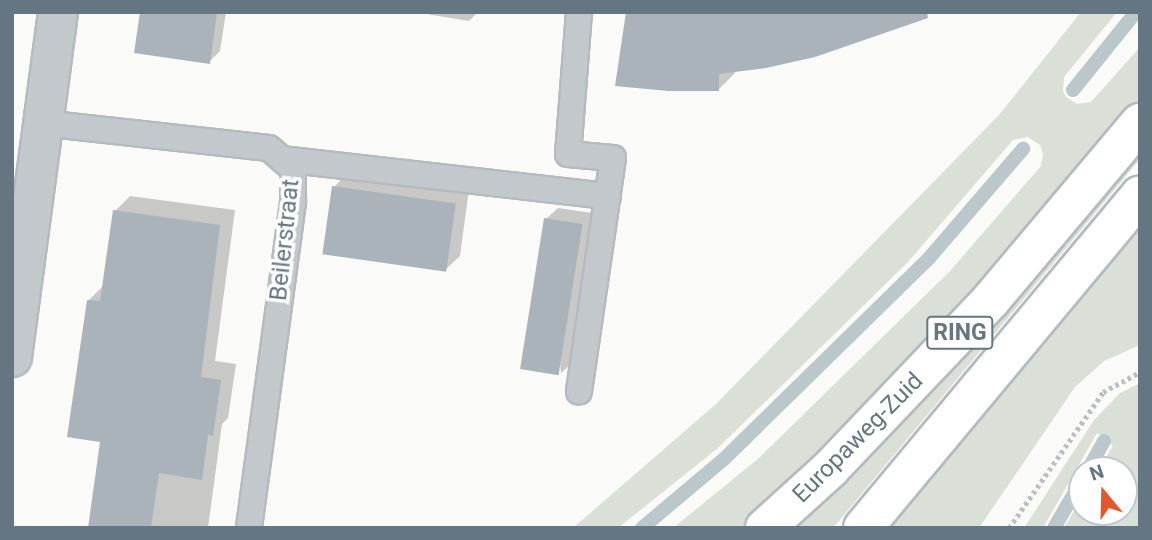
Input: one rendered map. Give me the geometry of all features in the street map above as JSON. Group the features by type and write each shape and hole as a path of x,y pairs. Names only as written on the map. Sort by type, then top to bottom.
{"main road":[{"name":"Europaweg-Zuid","path":"765,528 830,469 990,301 1140,123"},
{"name":"RING","path":"863,528 1140,195"}],"street":[{"path":"12,357 27,120 58,12"}],"lane":[{"path":"579,12 568,154 613,158 579,392"},
{"name":"Beilerstraat","path":"27,120 269,148 293,169 293,202 249,528"},
{"path":"282,159 608,195"}],"path":[{"path":"1009,528 1103,392 1140,372"}],"shaded area":[{"path":"1081,12 1117,12 1064,77 1063,91 1066,97 1077,104 1091,102 1140,47 1140,104 992,281 775,502 745,528 673,528 759,458 950,271 1041,166 1043,154 1040,145 1028,137 1013,140 908,262 718,448 618,528 573,528 716,404 999,115"},
{"path":"1140,143 1140,159 839,521 832,528 783,528"},
{"path":"1140,227 1140,345 1104,361 1075,387 979,528 890,528"},
{"path":"1140,383 1140,526 1064,528 1068,521 1068,526 1138,526 1138,456 1107,456 1113,446 1097,433 1084,456 1071,456 1094,420 1120,393"},
{"path":"1068,460 1068,484 1043,528 1024,528"}],"building":[{"path":"140,12 217,12 210,64 134,53"},
{"path":"626,12 927,12 928,18 815,57 766,68 719,74 719,91 669,91 615,86"},
{"path":"332,186 456,203 446,272 322,254"},
{"path":"113,210 220,225 201,377 221,380 213,436 208,435 202,480 159,473 151,528 88,528 100,442 67,437 87,300 100,301"},
{"path":"544,218 583,224 559,375 520,369"}],"waterway":[{"path":"1073,90 1136,12"},
{"path":"642,528 724,459 930,257 1023,149"},
{"path":"1096,456 1104,441"},
{"path":"1054,528 1068,504"}]}
